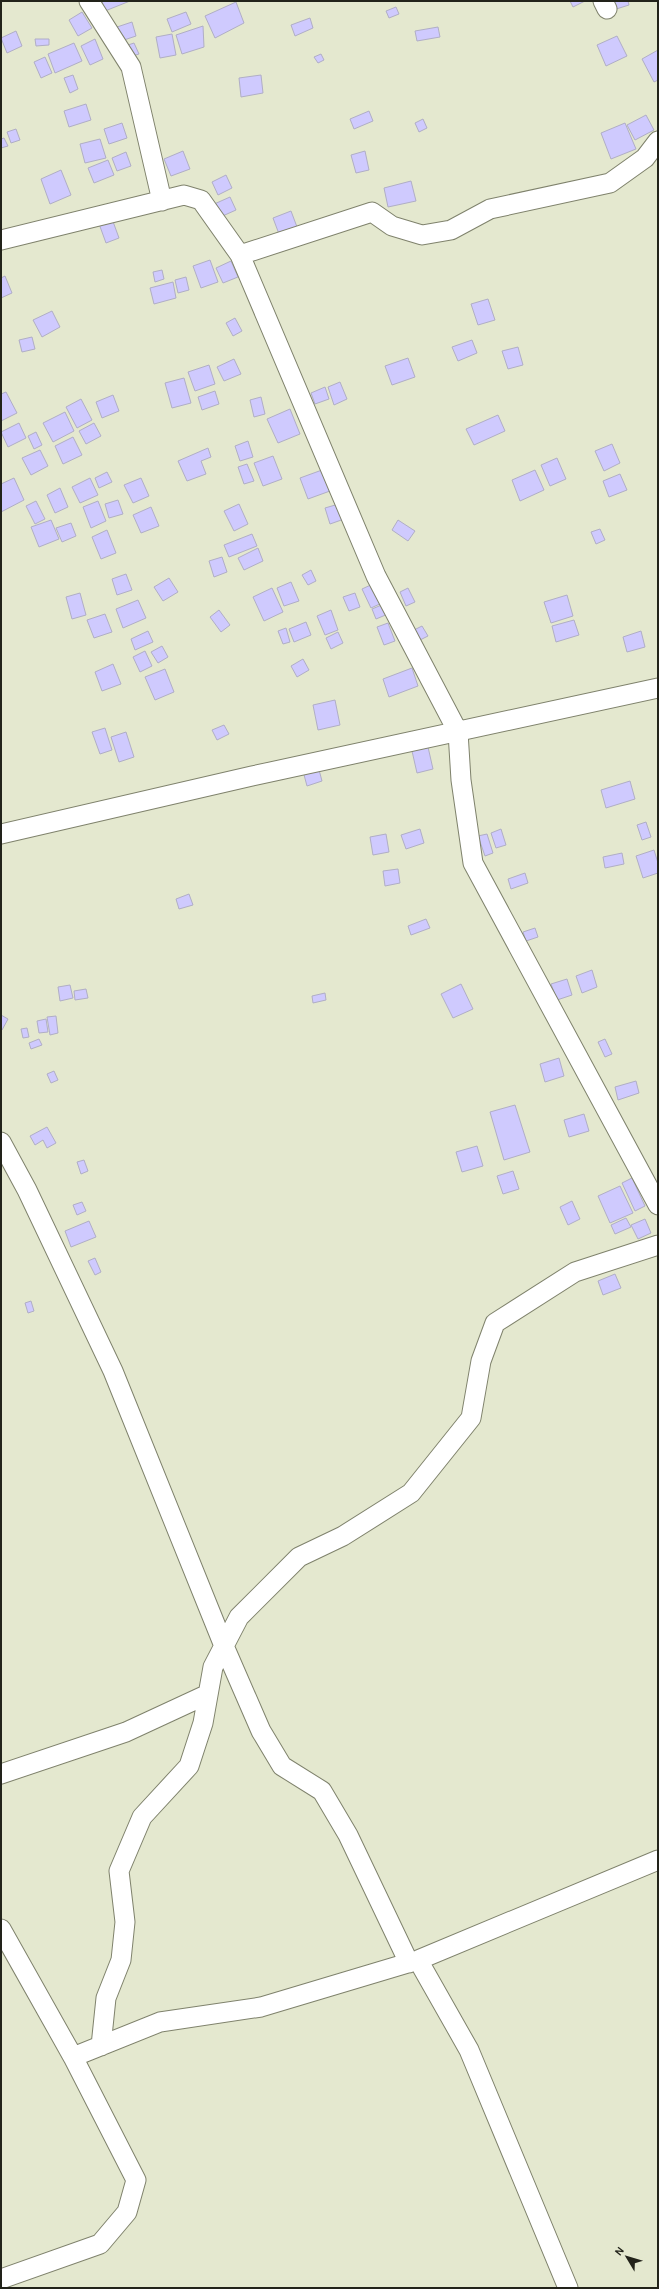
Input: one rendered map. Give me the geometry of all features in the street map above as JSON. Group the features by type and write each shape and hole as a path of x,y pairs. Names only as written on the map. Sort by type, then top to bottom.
{"street":[{"path":"89,1 130,67 162,201"},
{"path":"240,255 372,212 392,226 422,234 451,230 490,209 610,183 645,158 658,141"},
{"path":"1,240 184,195 201,200 240,255 376,576 458,732 461,780 473,862 658,1205"},
{"path":"1,834 252,776 658,688"},
{"path":"1,1142 27,1190 113,1371 224,1646 261,1731 282,1766 322,1791 348,1835 414,1961 469,2050 568,2288"},
{"path":"101,2046 106,1998 120,1960 125,1922 119,1871 142,1817 189,1766 203,1723 213,1666 239,1617 299,1557 343,1536 411,1493 471,1418 481,1361 495,1323 575,1272 658,1245"},
{"path":"1,1774 126,1732 208,1694"},
{"path":"73,2057 160,2022 261,2007 414,1961 658,1860"},
{"path":"1,1929 73,2057 136,2180 127,2212 100,2244 1,2279"}],"building":[{"path":"102,1 130,1 105,11"},
{"path":"570,1 585,1 573,7"},
{"path":"610,1 628,1 629,5 613,10"},
{"path":"236,2 244,23 215,38 205,16"},
{"path":"396,7 399,14 389,18 386,11"},
{"path":"82,12 92,28 78,36 69,20"},
{"path":"186,12 191,24 172,32 167,19"},
{"path":"310,18 313,28 295,36 291,25"},
{"path":"132,22 136,36 121,41 117,27"},
{"path":"203,26 204,47 182,54 176,35"},
{"path":"438,27 440,37 417,41 415,31"},
{"path":"16,31 22,46 7,53 1,38"},
{"path":"172,34 176,55 160,58 156,37"},
{"path":"617,36 627,56 606,66 597,45"},
{"path":"35,39 49,39 49,45 36,46"},
{"path":"95,39 103,59 90,65 81,46"},
{"path":"74,43 82,61 55,73 48,54"},
{"path":"134,43 139,54 129,57 125,46"},
{"path":"658,50 658,80 654,82 642,59"},
{"path":"321,54 324,60 318,63 314,57"},
{"path":"45,57 52,73 41,78 34,62"},
{"path":"73,75 78,89 70,93 64,78"},
{"path":"261,75 263,93 241,97 239,78"},
{"path":"86,104 91,120 69,127 64,111"},
{"path":"369,111 373,121 354,129 350,119"},
{"path":"646,115 654,130 635,140 627,125"},
{"path":"423,119 427,128 419,132 415,123"},
{"path":"122,123 127,138 109,144 104,129"},
{"path":"625,123 636,149 611,159 601,133"},
{"path":"16,129 20,140 11,143 7,132"},
{"path":"4,138 8,146 1,148 1,139"},
{"path":"100,139 106,158 85,163 80,144"},
{"path":"183,151 190,169 171,176 164,159"},
{"path":"365,151 369,170 356,173 351,155"},
{"path":"126,152 131,166 117,171 112,158"},
{"path":"108,160 114,175 94,183 88,168"},
{"path":"61,170 71,195 50,204 41,179"},
{"path":"226,175 232,188 218,195 212,182"},
{"path":"411,181 416,201 388,207 384,188"},
{"path":"230,197 236,210 218,218 212,205"},
{"path":"291,211 297,227 279,234 273,218"},
{"path":"111,216 119,238 106,243 98,221"},
{"path":"210,260 218,282 201,288 193,266"},
{"path":"231,261 238,277 223,283 216,268"},
{"path":"162,270 164,279 155,282 153,272"},
{"path":"5,276 12,293 1,298 1,278"},
{"path":"186,277 189,290 178,293 175,280"},
{"path":"173,282 176,298 154,304 150,288"},
{"path":"488,299 495,320 478,325 471,304"},
{"path":"52,311 60,327 42,337 33,320"},
{"path":"235,318 242,331 233,336 226,323"},
{"path":"32,337 35,349 22,352 19,340"},
{"path":"472,340 477,353 458,361 452,347"},
{"path":"518,347 523,365 508,369 502,351"},
{"path":"408,358 415,377 392,385 385,366"},
{"path":"234,359 241,374 224,381 217,367"},
{"path":"209,365 215,384 195,391 188,372"},
{"path":"184,378 191,403 172,408 165,383"},
{"path":"340,382 347,399 334,405 328,387"},
{"path":"325,387 329,399 315,404 311,393"},
{"path":"215,391 219,404 202,410 198,397"},
{"path":"6,392 17,413 1,421 1,394"},
{"path":"113,395 119,411 102,418 96,402"},
{"path":"261,397 265,414 254,417 250,400"},
{"path":"81,399 92,420 77,428 66,407"},
{"path":"290,409 300,434 278,443 267,419"},
{"path":"65,412 74,431 53,442 43,423"},
{"path":"498,415 505,431 474,445 466,429"},
{"path":"19,423 26,438 8,447 1,432"},
{"path":"94,423 101,436 86,444 79,431"},
{"path":"36,432 42,445 34,449 28,436"},
{"path":"73,437 82,455 63,464 55,446"},
{"path":"248,441 253,457 240,461 235,446"},
{"path":"612,444 620,463 604,471 595,451"},
{"path":"208,448 211,457 201,461 206,474 187,481 178,461"},
{"path":"40,450 48,466 31,475 22,458"},
{"path":"273,456 282,479 263,486 254,463"},
{"path":"557,458 566,479 550,486 541,465"},
{"path":"247,464 254,481 244,484 238,467"},
{"path":"322,470 330,491 308,499 300,478"},
{"path":"535,470 544,490 520,501 512,480"},
{"path":"107,472 112,482 99,488 95,478"},
{"path":"620,474 627,490 609,497 603,481"},
{"path":"14,478 24,500 1,512 1,484"},
{"path":"90,478 98,495 80,503 72,487"},
{"path":"141,478 149,496 133,503 124,485"},
{"path":"60,488 68,507 55,513 47,495"},
{"path":"118,500 123,514 109,518 105,504"},
{"path":"36,501 45,519 35,524 26,506"},
{"path":"98,501 106,521 91,528 83,507"},
{"path":"342,503 347,518 330,524 325,508"},
{"path":"239,504 248,524 234,531 224,511"},
{"path":"151,507 159,526 141,533 133,515"},
{"path":"51,520 59,539 39,547 31,527"},
{"path":"398,520 415,531 408,541 392,530"},
{"path":"71,523 76,536 62,542 56,528"},
{"path":"600,529 605,540 596,544 591,532"},
{"path":"107,530 116,553 101,559 92,537"},
{"path":"252,534 257,546 229,557 224,545"},
{"path":"258,548 263,561 244,570 238,558"},
{"path":"222,557 227,572 214,577 209,561"},
{"path":"311,570 316,581 308,585 302,575"},
{"path":"126,574 132,590 117,595 112,579"},
{"path":"169,578 178,592 163,601 154,587"},
{"path":"291,582 299,601 284,606 277,588"},
{"path":"375,583 384,602 371,608 362,589"},
{"path":"272,588 283,612 264,621 253,597"},
{"path":"408,588 415,602 406,606 400,592"},
{"path":"80,593 86,615 72,619 66,597"},
{"path":"355,593 360,607 349,611 343,597"},
{"path":"567,595 573,616 551,623 544,602"},
{"path":"138,600 146,618 123,628 116,609"},
{"path":"384,604 388,614 376,619 372,609"},
{"path":"219,610 230,625 221,632 210,617"},
{"path":"331,610 338,630 325,635 317,616"},
{"path":"105,614 112,632 94,638 87,620"},
{"path":"574,620 579,635 556,642 552,626"},
{"path":"306,622 311,635 294,642 289,629"},
{"path":"388,623 395,641 384,645 377,627"},
{"path":"422,626 428,636 420,640 414,630"},
{"path":"286,628 290,642 283,644 278,631"},
{"path":"148,631 153,642 135,650 131,639"},
{"path":"641,631 645,647 627,652 623,637"},
{"path":"338,632 343,643 331,649 326,638"},
{"path":"162,646 168,657 158,663 151,652"},
{"path":"145,651 152,666 140,672 133,657"},
{"path":"303,659 309,670 297,677 291,666"},
{"path":"113,664 121,684 102,691 95,672"},
{"path":"412,668 418,686 389,697 383,679"},
{"path":"165,669 174,692 155,700 145,677"},
{"path":"335,700 340,725 318,730 313,705"},
{"path":"224,725 229,734 217,740 212,730"},
{"path":"105,728 112,750 100,754 92,732"},
{"path":"126,732 134,757 119,762 111,737"},
{"path":"428,747 433,769 417,773 412,751"},
{"path":"318,766 322,781 307,786 303,771"},
{"path":"630,781 635,799 606,808 601,790"},
{"path":"646,822 651,837 642,840 637,825"},
{"path":"420,829 424,843 406,849 401,835"},
{"path":"501,829 506,845 496,848 491,833"},
{"path":"386,834 389,852 373,855 370,837"},
{"path":"487,834 493,853 485,856 478,836"},
{"path":"654,850 658,863 658,873 643,878 636,856"},
{"path":"622,853 624,864 605,868 603,857"},
{"path":"398,869 400,883 385,886 383,871"},
{"path":"525,873 528,883 511,889 508,879"},
{"path":"189,894 193,905 179,909 176,899"},
{"path":"426,919 430,928 411,935 408,926"},
{"path":"535,928 538,937 526,941 523,932"},
{"path":"592,970 597,987 582,993 576,976"},
{"path":"567,979 572,995 557,1000 551,984"},
{"path":"461,984 473,1009 453,1018 441,994"},
{"path":"70,985 73,998 60,1001 58,987"},
{"path":"86,989 88,998 75,1000 74,991"},
{"path":"325,993 326,1000 313,1003 312,996"},
{"path":"1,1015 8,1019 2,1030 1,1029"},
{"path":"56,1016 58,1033 50,1035 47,1017"},
{"path":"46,1019 48,1032 39,1033 37,1021"},
{"path":"27,1028 29,1037 23,1038 21,1029"},
{"path":"39,1039 42,1045 31,1049 29,1043"},
{"path":"605,1039 612,1054 605,1057 598,1042"},
{"path":"559,1058 564,1076 545,1082 540,1064"},
{"path":"54,1071 58,1080 51,1083 47,1074"},
{"path":"636,1081 639,1093 618,1100 615,1087"},
{"path":"515,1105 530,1152 504,1160 490,1112"},
{"path":"584,1114 589,1131 569,1137 564,1120"},
{"path":"47,1127 56,1143 47,1148 43,1140 35,1145 30,1136"},
{"path":"477,1146 483,1166 462,1172 456,1152"},
{"path":"84,1160 88,1171 81,1174 77,1162"},
{"path":"513,1171 519,1189 503,1194 497,1176"},
{"path":"632,1178 645,1206 635,1211 622,1183"},
{"path":"620,1186 633,1213 610,1223 598,1196"},
{"path":"572,1201 580,1219 568,1225 560,1207"},
{"path":"82,1202 86,1211 77,1215 73,1205"},
{"path":"626,1218 631,1227 615,1234 611,1225"},
{"path":"645,1219 651,1233 638,1239 631,1225"},
{"path":"89,1221 96,1237 71,1247 65,1231"},
{"path":"95,1258 101,1272 95,1275 88,1261"},
{"path":"615,1274 621,1288 603,1295 598,1281"},
{"path":"31,1301 34,1311 28,1313 25,1303"}]}
